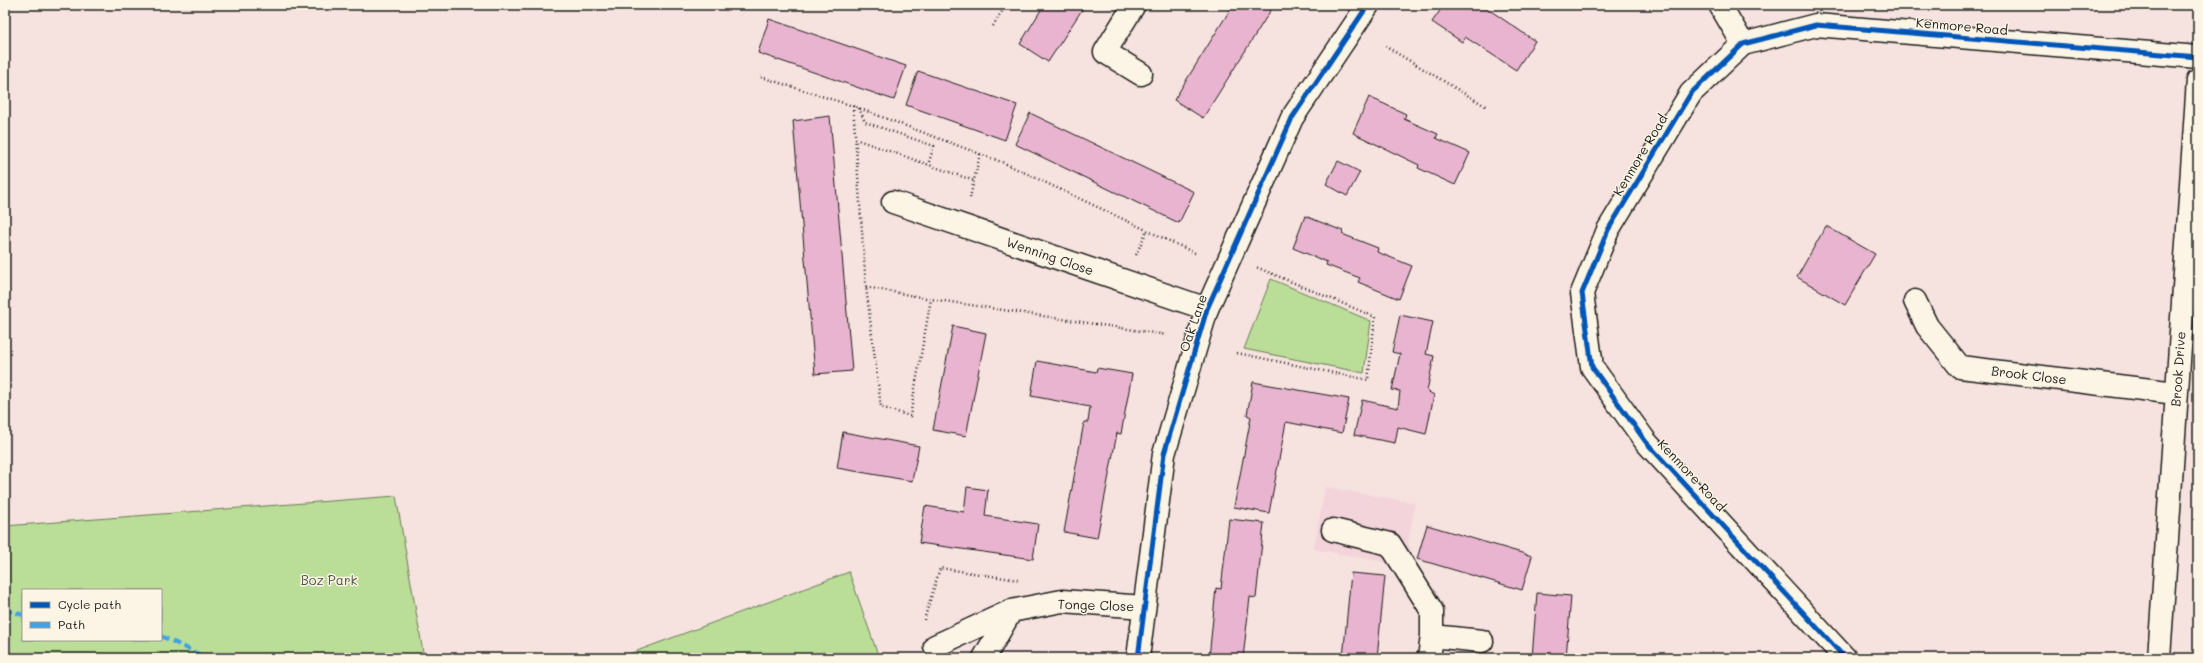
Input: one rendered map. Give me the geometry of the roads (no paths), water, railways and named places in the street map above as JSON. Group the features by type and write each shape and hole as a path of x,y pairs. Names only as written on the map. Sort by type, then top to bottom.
{"street":[{"path":"1134,5 1105,52 1142,74"},
{"name":"Oak Lane","path":"1138,658 1164,454 1207,309 1292,118 1368,5"},
{"path":"1720,5 1743,44"},
{"name":"Kenmore Road","path":"1845,658 1646,442 1592,367 1582,293 1608,230 1691,93 1743,44 1816,25 2198,57"},
{"name":"Brook Drive","path":"2159,658 2198,80"},
{"name":"Wenning Close","path":"893,202 1207,309"},
{"name":"Brook Close","path":"1915,301 1927,326 1960,367 2176,393"},
{"path":"1333,530 1390,544 1432,611 1432,636 1429,658"},
{"name":"Tonge Close","path":"935,646 1011,611 1062,601 1144,607"},
{"path":"984,658 1011,611"},
{"path":"1432,636 1482,641"}],"park label":[{"name":"Boz Park","path":"329,580"}]}
